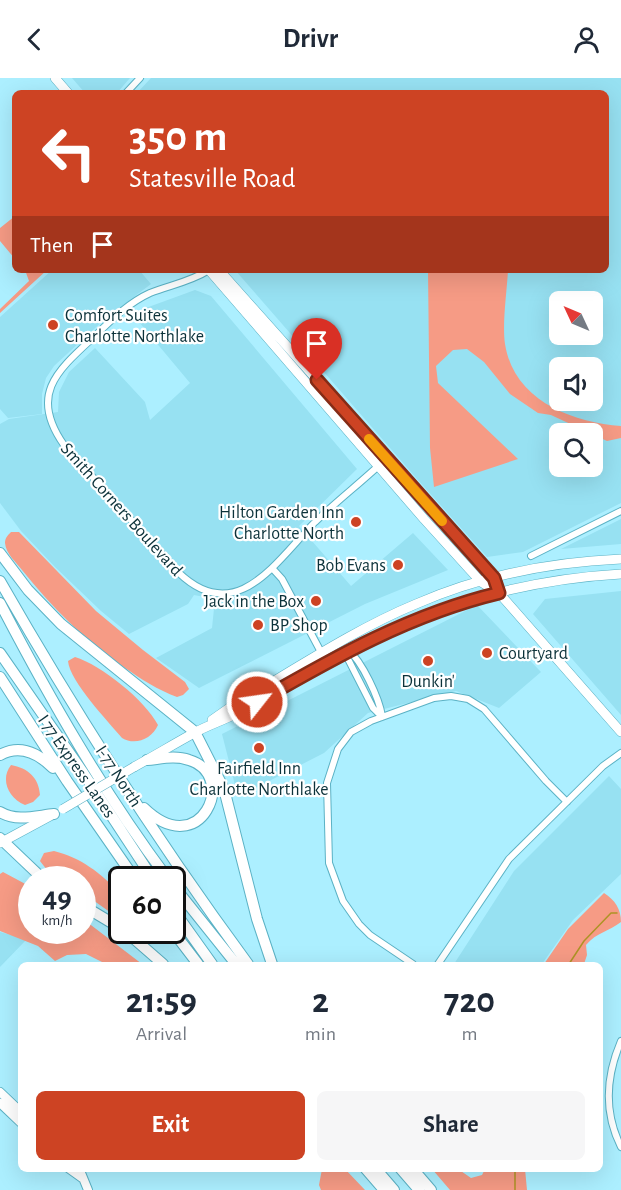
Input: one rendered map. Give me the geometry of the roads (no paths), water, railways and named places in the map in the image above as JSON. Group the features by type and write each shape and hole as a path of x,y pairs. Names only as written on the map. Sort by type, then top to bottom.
{"highway":[{"path":"0,553 28,590 61,624 195,732 224,789 257,919 271,962"},
{"name":"I-77 North","path":"0,581 58,681 131,795 247,962"},
{"name":"I 77 Express Lanes","path":"0,603 80,750 159,866"},
{"name":"I 77 Express Lanes","path":"0,653 144,866"},
{"path":"0,677 67,781 126,866"},
{"path":"0,755 19,749 34,753 67,781"},
{"path":"131,795 157,820 176,826 185,826 196,821 210,805 211,782 204,770 196,763 177,758 147,760"},
{"path":"0,812 21,818 58,811"},
{"path":"1,843 28,866"},
{"path":"186,902 234,962"},
{"path":"186,928 211,962"},
{"path":"141,944 162,962"},
{"path":"183,944 196,962"},
{"path":"368,1172 384,1190"},
{"path":"378,1172 394,1190"},
{"path":"403,1172 419,1190"},
{"path":"415,1172 431,1190"}],"main road":[{"path":"55,78 65,90"},
{"path":"212,273 481,582 499,593 621,732"},
{"path":"222,273 494,578 499,593"},
{"path":"322,402 328,400 346,413"},
{"path":"330,410 346,420 354,429 359,428"},
{"path":"1,843 195,732 232,706 322,654 415,604 494,578 560,565 621,559"},
{"path":"195,732 237,714 348,650 438,610 499,593 621,569"},
{"path":"581,578 621,574"}],"street":[{"path":"129,90 140,78"},
{"name":"Smith Corners Boulevard","path":"203,273 182,284 149,294 130,305 69,360 56,375 51,384 48,407 50,423 56,435 179,573 195,587 213,593 236,592 261,580 314,524 387,458"},
{"path":"531,556 621,511"},
{"path":"272,568 282,579 322,654"},
{"path":"348,650 356,658 380,704 382,717"},
{"path":"410,962 370,935 351,914 336,887 327,852 327,783 338,749 351,732 382,717 441,696 468,699 484,709 567,802"},
{"path":"439,962 504,865 603,766 621,753"},
{"path":"621,1041 611,1068 608,1099 611,1120 621,1148"},
{"path":"0,1092 18,1109"},
{"path":"0,1103 18,1120"},
{"path":"74,1172 82,1178"},
{"path":"80,1172 88,1190"}],"waterway":[{"path":"570,962 584,941 611,913 617,913"},
{"path":"515,1172 515,1190"}],"place":[{"name":"Comfort Suites Charlotte Northlake","path":"53,325"},
{"name":"Hilton Garden Inn Charlotte North","path":"356,522"},
{"name":"Bob Evans","path":"398,565"},
{"name":"Jack in the Box","path":"316,601"},
{"name":"BP Shop","path":"258,625"},
{"name":"Courtyard","path":"487,653"},
{"name":"Dunkin'","path":"428,661"},
{"name":"Fairfield Inn Charlotte Northlake","path":"259,748"}]}
